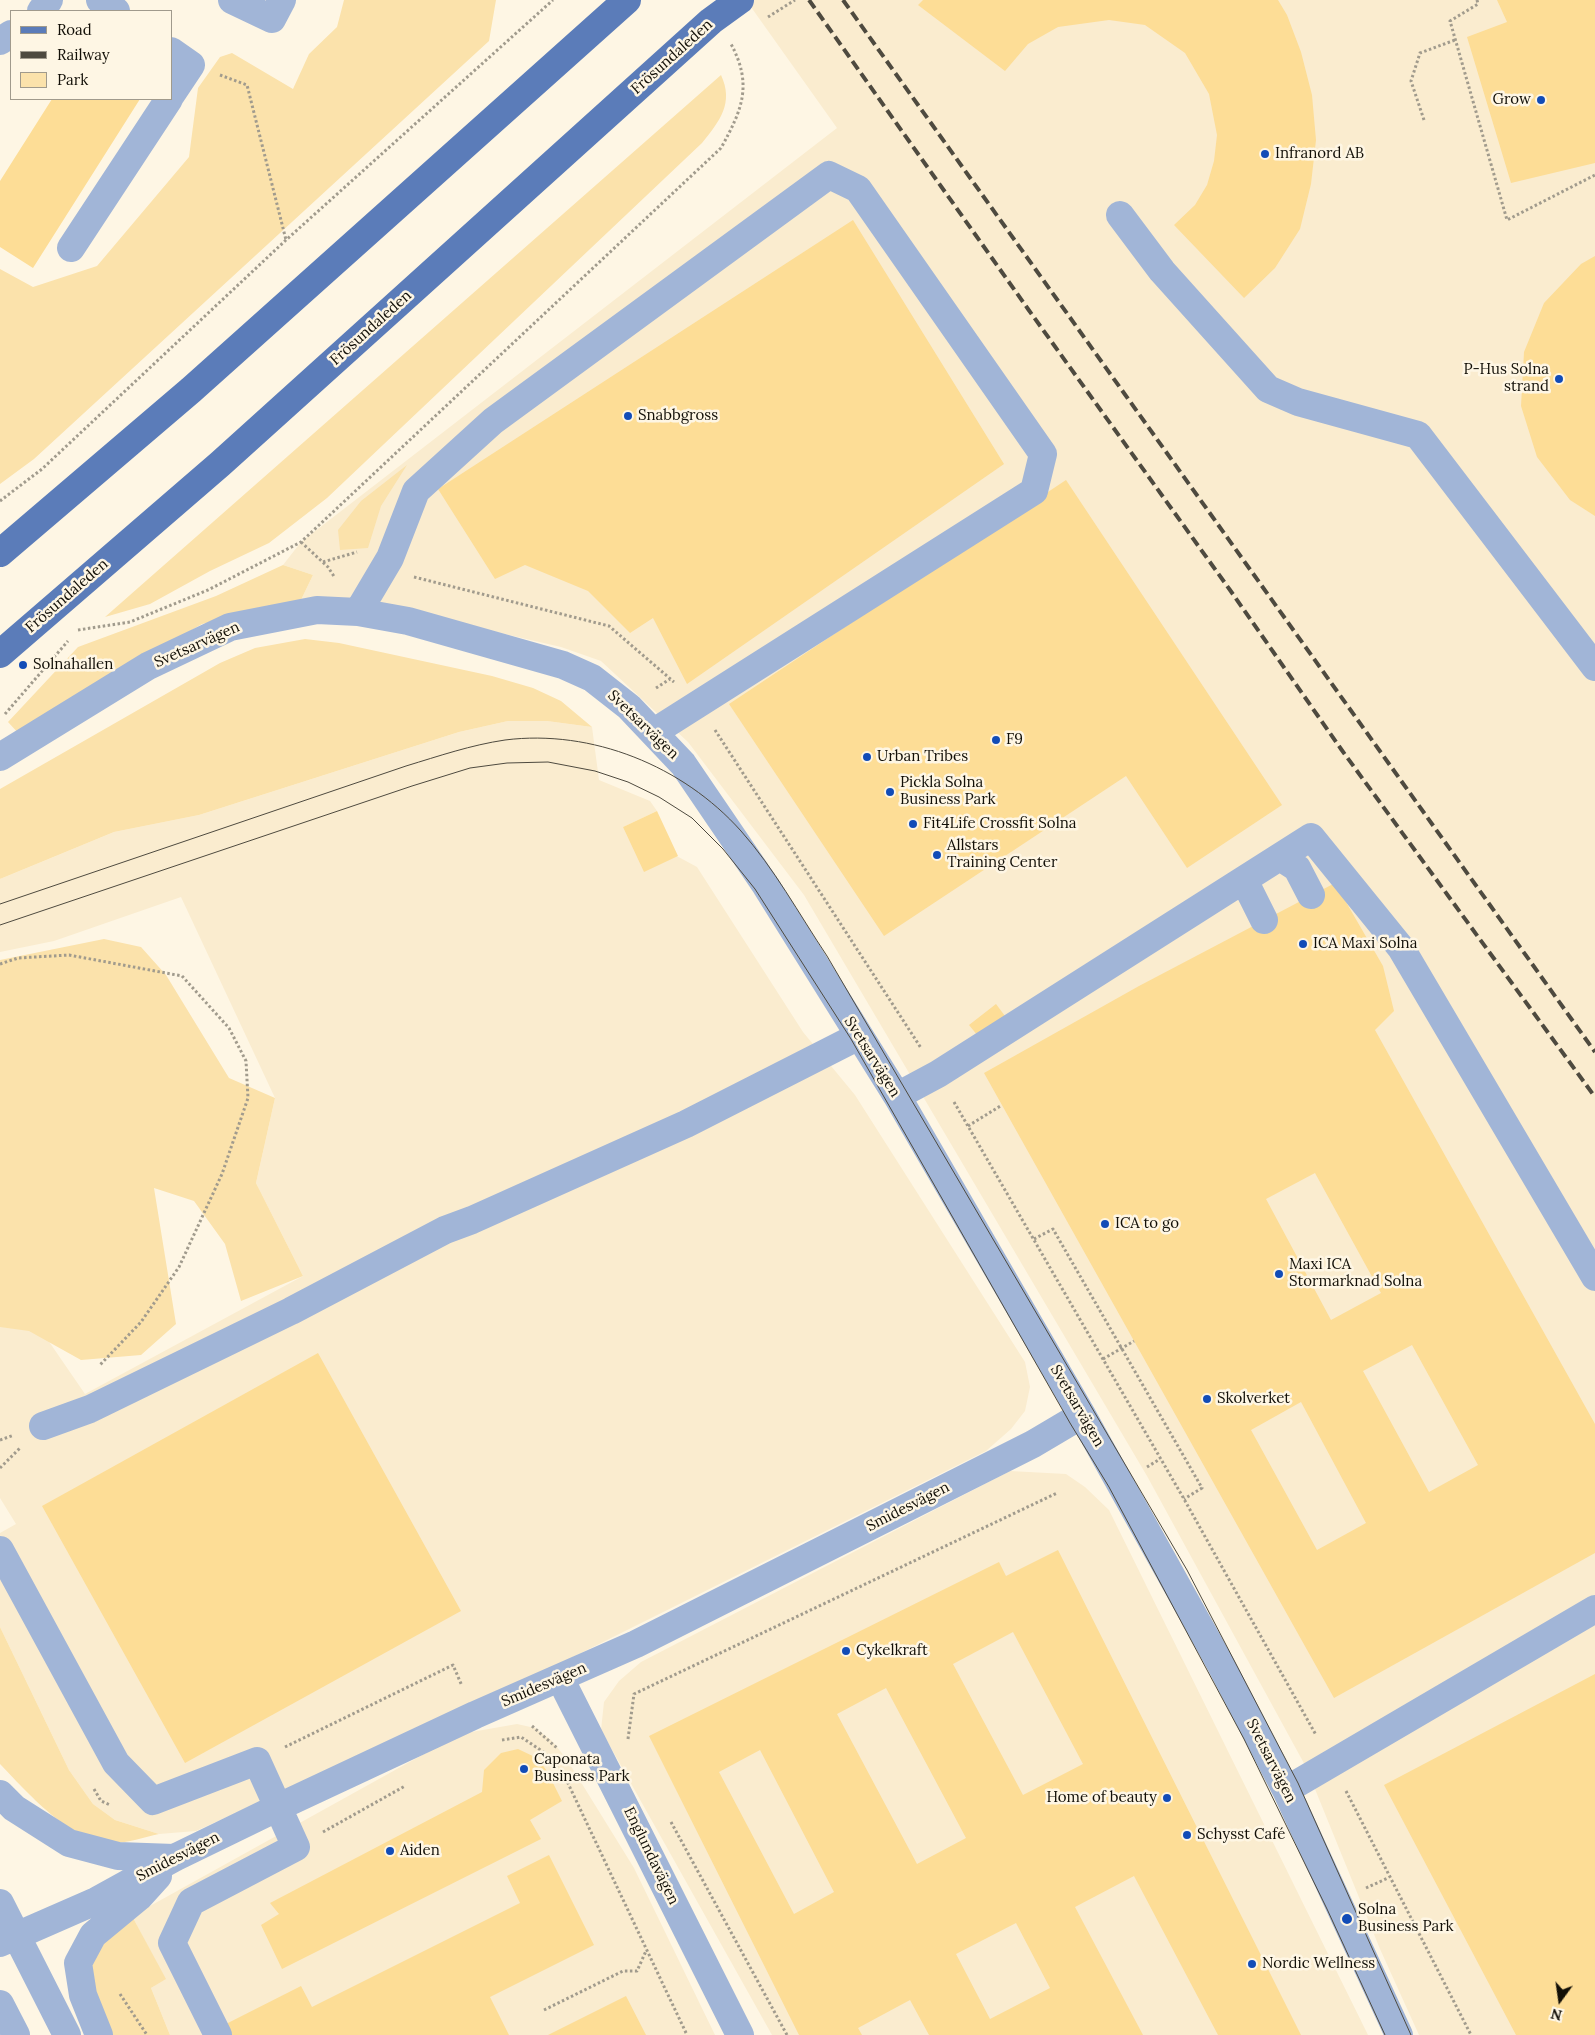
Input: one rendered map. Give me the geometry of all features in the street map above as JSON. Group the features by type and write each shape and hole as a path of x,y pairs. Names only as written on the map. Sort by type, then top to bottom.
{"main road":[{"path":"0,553 191,390 627,0"},
{"name":"Frösundaleden","path":"0,654 719,30 740,0"}],"street":[{"path":"100,0 115,10"},
{"path":"232,0 272,18 282,0"},
{"path":"172,91 181,58"},
{"path":"71,248 168,100"},
{"path":"358,612 390,558 416,491 493,421 829,175 858,189 1043,454 1034,491 654,732"},
{"path":"1120,215 1162,271 1268,388 1298,402 1418,435 1595,667"},
{"name":"Svetsarvägen","path":"0,757 148,666 230,627 317,610 358,612 408,621 562,665 592,678 629,707 684,764 766,886 897,1096 1082,1415 1216,1656 1286,1790 1399,2035"},
{"path":"897,1096 938,1074 1311,837 1401,948 1595,1277"},
{"path":"1280,857 1297,868 1311,895"},
{"path":"1244,880 1264,920"},
{"path":"43,1426 90,1409 292,1311 445,1230 472,1220 686,1124 859,1036"},
{"name":"Smidesvägen","path":"8,1939 96,1901 174,1858 475,1714 645,1640 1033,1444 1082,1415"},
{"path":"0,1550 116,1763 153,1801 257,1761 296,1847 190,1902 172,1942 218,2035"},
{"path":"1286,1790 1595,1609"},
{"name":"Englundavägen","path":"560,1678 740,2035"},
{"path":"0,1794 14,1808 69,1843 118,1856 174,1858"},
{"path":"99,2035 83,1995 78,1963 93,1935 139,1897 174,1858"},
{"path":"0,1903 8,1939 62,2024"},
{"path":"0,2004 16,2035"}],"path":[{"path":"0,500 42,469 286,240 554,0"},
{"path":"1477,0 1478,4 1450,22 1507,220 1595,175"},
{"path":"77,630 130,622 208,590 301,542 722,148 740,114 743,89 740,62 719,30"},
{"path":"1424,120 1411,81 1420,53 1455,40"},
{"path":"181,58 246,85 286,240"},
{"path":"301,542 328,567 358,612"},
{"path":"390,558 407,576 609,626 698,704 938,1074 1034,1238 1332,1764 1471,2035"},
{"path":"0,720 71,638"},
{"path":"0,964 18,958 69,955 182,976 229,1028 246,1062 248,1098 222,1174 178,1267 141,1322 95,1371"},
{"path":"968,1126 1002,1105"},
{"path":"1034,1238 1053,1228 1122,1348 1202,1488 1184,1500"},
{"path":"1103,1359 1134,1341"},
{"path":"627,1741 634,1694 1057,1493"},
{"path":"257,1761 453,1665"},
{"path":"495,1741 521,1737 545,1753 564,1777 687,2035"},
{"path":"296,1847 407,1785"},
{"path":"670,1820 787,2035"},
{"path":"544,2010 623,1971 637,1971 646,1950"},
{"path":"118,1988 120,1996 147,2035"}],"shaded area":[{"path":"746,0 1595,0 1595,2035 1419,2035 1380,1949 1306,1767 1147,1476 804,895 688,742 601,661 561,647 409,612 300,602 313,575 283,565 301,542 837,128"},
{"path":"508,721 547,721 592,727 599,780 650,801 657,811 623,827 697,867 803,1032 855,1095 1025,1362 1030,1387 1025,1411 1011,1429 986,1451 565,1661 196,1831 159,1834 115,1820 93,1804 69,1770 0,1627 0,1533 16,1524 0,1498 0,1306 17,1295 85,1394 303,1276 256,1183 275,1098 181,897 54,941 0,952 0,879 114,832 199,815 459,732"},
{"path":"1010,1471 1066,1474 1085,1487 1109,1510 1368,2035 772,2035 601,1730 604,1702 619,1681 641,1662"},
{"path":"517,1724 535,1728 551,1740 566,1758 634,1868 715,2035 170,2035 151,1988 165,1979 132,1916 460,1734"}],"green space":[{"path":"344,0 496,0 489,41 34,459 0,484 0,269 33,287 97,266 189,157 198,88 220,57 232,53 293,89 309,54 337,27"},
{"path":"721,75 726,94 723,111 702,143 327,498 269,543 210,571 150,604 105,617"},
{"path":"407,465 381,506 368,548 340,550 338,530 361,501"},
{"path":"283,565 313,575 300,602 202,624 129,666 20,735 8,722 78,647 216,596"},
{"path":"305,639 339,643 492,676 533,688 561,701 592,727 547,721 508,721 459,732 199,815 114,832 0,879 0,789 220,663 255,648"},
{"path":"104,939 141,947 166,975 229,1078 275,1098 256,1183 303,1276 241,1301 225,1244 194,1201 154,1188 176,1324 141,1355 81,1360 29,1331 0,1327 0,960"},
{"path":"0,1627 69,1770 93,1804 115,1820 159,1834 119,1843 98,1841 82,1835 51,1814 0,1764"},
{"path":"132,1916 166,1979 151,1988 170,2035 112,2035 97,2004 91,1981 93,1958 106,1939"}],"building":[{"name":"Infranord AB","path":"923,0 1278,0 1287,15 1301,52 1312,95 1316,140 1311,184 1300,229 1275,268 1244,298 1174,225 1195,205 1207,185 1214,161 1217,135 1209,94 1185,53 1145,25 1109,20 1058,27 1028,44 1005,71 918,5"},
{"name":"Grow","path":"1497,0 1595,0 1595,163 1511,183 1467,37 1507,22"},
{"path":"51,100 139,100 33,268 0,247 0,181"},
{"path":"853,220 1004,464 687,684 653,618 630,633 588,591 525,565 495,579 438,489"},
{"name":"P-Hus Solna strand","path":"1595,256 1595,516 1570,500 1537,457 1521,406 1524,352 1544,303 1581,264"},
{"name":"F9","path":"1066,480 1282,805 1187,868 1126,776 884,936 729,704"},
{"path":"657,811 678,856 644,872 623,827"},
{"path":"1335,883 1383,966 1394,1011 1375,1030 1595,1424 1595,1553 1334,1698 984,1073 1139,986","holes":["1315,1173 1381,1293 1331,1320 1266,1199","1412,1345 1478,1465 1429,1492 1363,1371","1301,1402 1366,1523 1317,1550 1251,1430"]},
{"path":"996,1004 1005,1016 978,1036 969,1025"},
{"path":"318,1353 461,1611 185,1763 42,1506"},
{"path":"1058,1550 1301,2035 1218,2035 1134,1876 1075,1907 1143,2035 929,2035 910,2000 858,2028 862,2035 799,2035 649,1736 999,1562 1006,1576","holes":["1013,1632 1083,1764 1023,1795 953,1664","886,1688 966,1838 917,1864 837,1714","760,1750 834,1892 794,1914 719,1772","1016,1923 1050,1988 990,2019 956,1954"]},
{"path":"1595,1674 1595,2035 1516,2035 1384,1785"},
{"path":"518,1749 537,1758 547,1771 562,1801 530,1820 541,1839 282,1969 261,1925 279,1914 270,1903 482,1792 484,1770 501,1753"},
{"path":"549,1855 594,1945 490,1997 509,2035 224,2035 220,2027 301,1986 312,2007 520,1903 507,1876"},
{"path":"626,1996 646,2035 548,2035"}],"tram line":[{"path":"0,904 406,766 467,748 505,740 538,738 570,740 603,747 634,757 664,771 692,788 718,808 753,845 827,956 1187,1570 1298,1783 1411,2035"},
{"path":"0,925 470,768 507,763 548,762 595,771 628,782 659,797 692,818 723,849 755,889 851,1039 1070,1423 1109,1487 1244,1739 1327,1909 1385,2035"}],"railway":[{"path":"809,0 1230,590 1341,749 1595,1097"},
{"path":"843,0 1595,1052"}],"place":[{"name":"Grow","path":"1541,100"},
{"name":"Infranord AB","path":"1265,154"},
{"name":"P-Hus Solna strand","path":"1559,379"},
{"name":"Snabbgross","path":"628,416"},
{"name":"Solnahallen","path":"23,665"},
{"name":"F9","path":"996,740"},
{"name":"Urban Tribes","path":"867,757"},
{"name":"Pickla Solna Business Park","path":"890,792"},
{"name":"Fit4Life Crossfit Solna","path":"913,824"},
{"name":"Allstars Training Center","path":"937,855"},
{"name":"ICA Maxi Solna","path":"1303,944"},
{"name":"ICA to go","path":"1105,1224"},
{"name":"Maxi ICA Stormarknad Solna","path":"1279,1274"},
{"name":"Skolverket","path":"1207,1399"},
{"name":"Cykelkraft","path":"846,1651"},
{"name":"Caponata Business Park","path":"524,1769"},
{"name":"Home of beauty","path":"1167,1798"},
{"name":"Schysst Café","path":"1187,1835"},
{"name":"Aiden","path":"390,1851"},
{"name":"Solna Business Park","path":"1347,1919"},
{"name":"Nordic Wellness","path":"1252,1964"}]}
